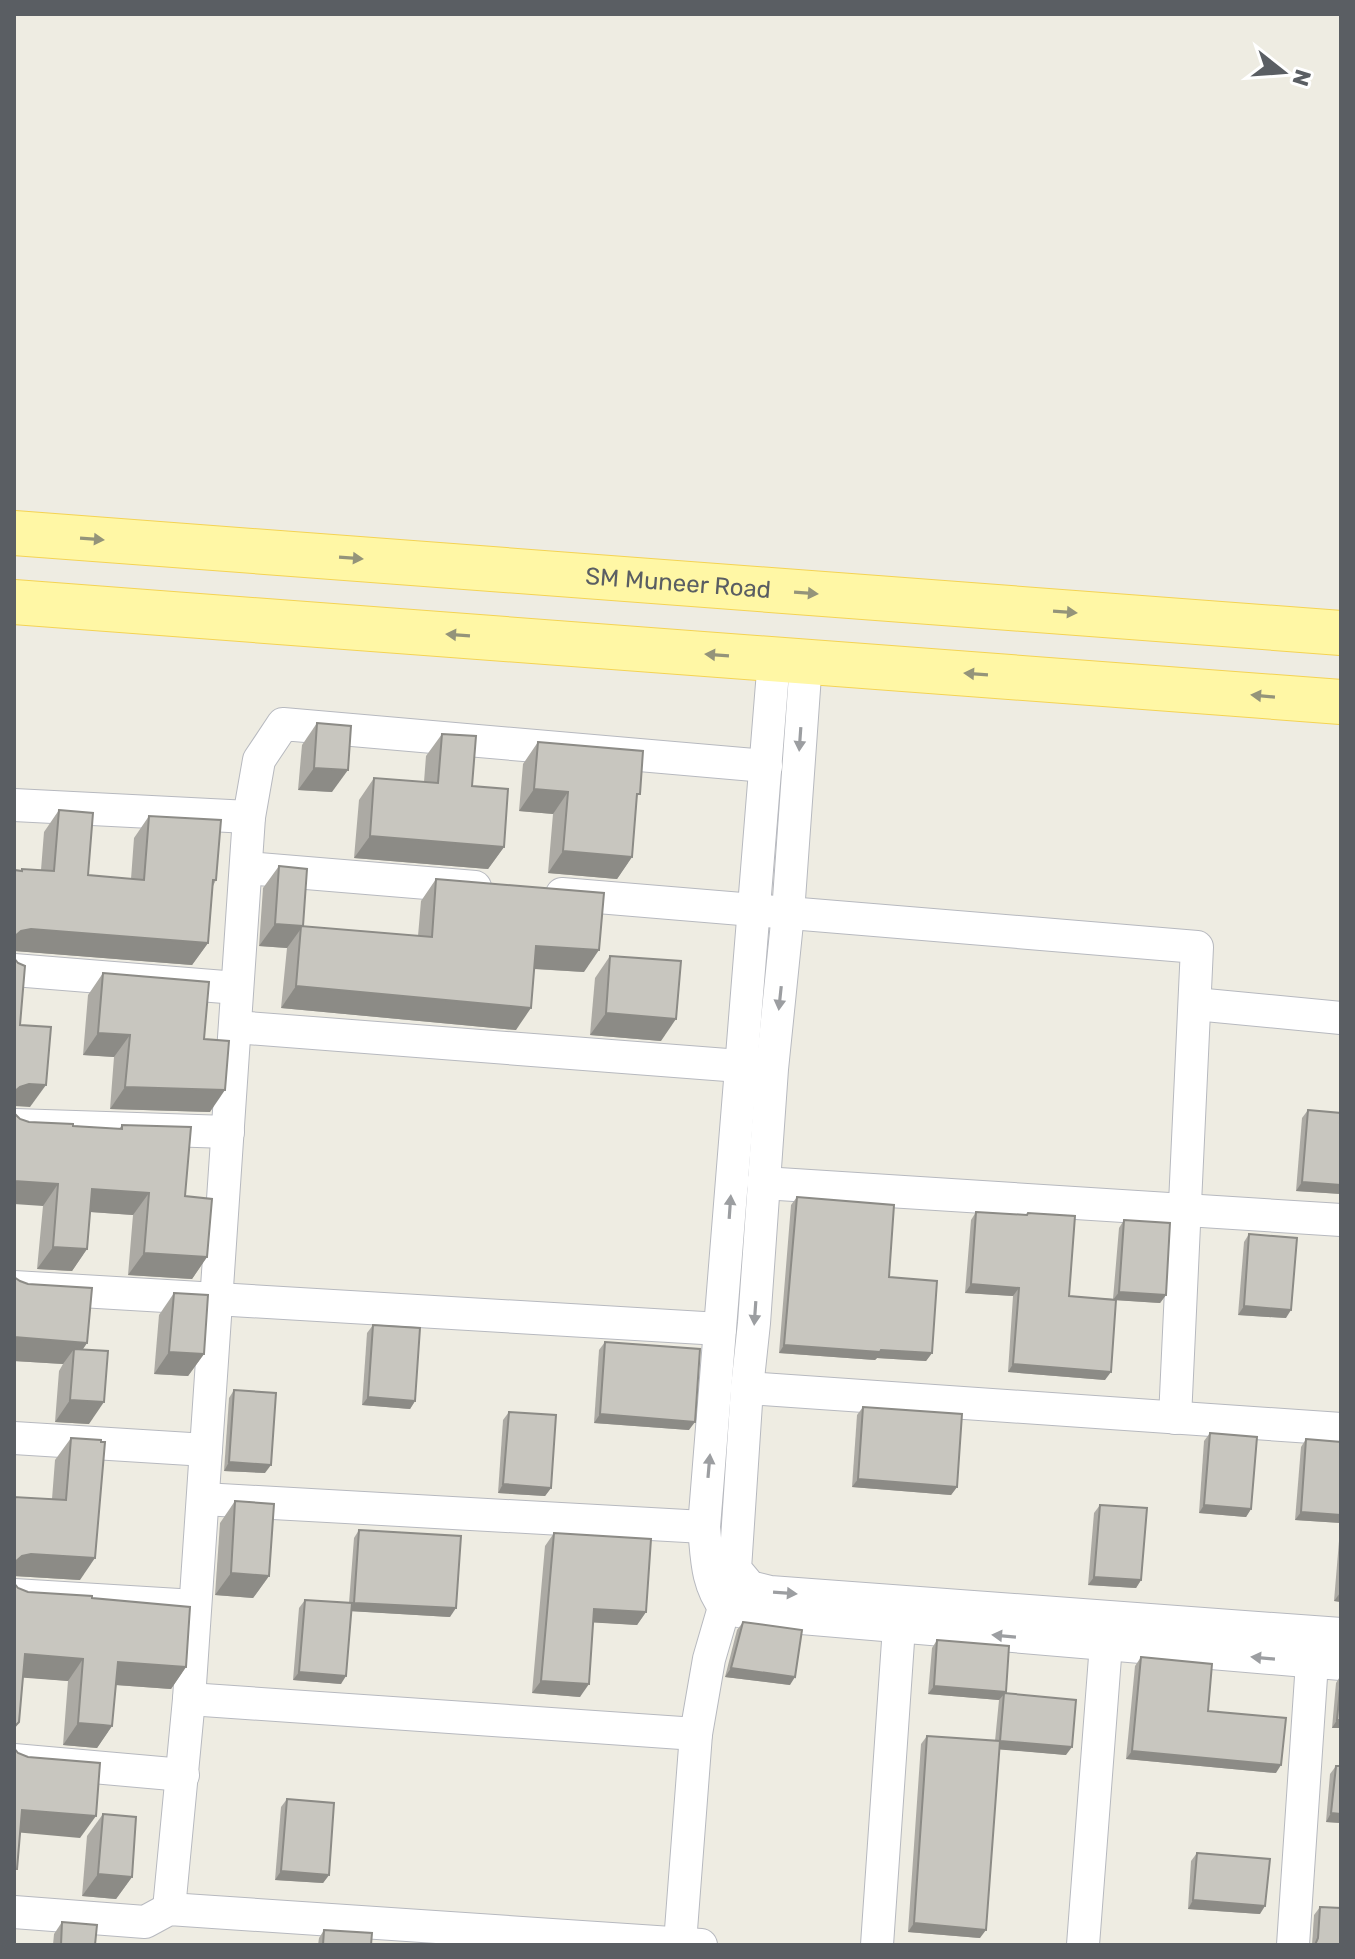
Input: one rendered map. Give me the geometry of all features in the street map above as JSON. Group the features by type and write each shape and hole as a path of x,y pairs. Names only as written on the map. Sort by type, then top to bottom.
{"main road":[{"name":"SM Muneer Road","path":"14,533 1341,633"},
{"path":"14,602 1341,702"}],"street":[{"path":"790,660 766,766 752,909 704,1527 709,1578 716,1596 725,1608 753,1614 899,1614 1341,1634"},
{"path":"14,1912 145,1922 169,1909 690,1944 696,1734 709,1659 735,1569 772,1069 788,913 790,660"},
{"path":"169,1909 189,1699 249,817 259,760 283,724 766,766"},
{"path":"14,805 249,817"},
{"path":"246,868 1197,947 1175,1418"},
{"path":"14,970 237,988"},
{"path":"1195,1004 1341,1018"},
{"path":"235,1027 740,1066"},
{"path":"14,1125 228,1132"},
{"path":"763,1183 1341,1220"},
{"path":"14,1287 720,1329"},
{"path":"747,1388 1341,1429"},
{"path":"14,1438 206,1450"},
{"path":"203,1499 704,1527"},
{"path":"735,1569 750,1587 899,1614 1106,1644 1327,1663 1293,1945"},
{"path":"14,1595 195,1606"},
{"path":"877,1945 899,1614"},
{"path":"1083,1945 1106,1644"},
{"path":"189,1699 696,1734"},
{"path":"14,1760 183,1775"}],"building":[{"path":"317,723 351,726 348,770 314,768"},
{"path":"442,734 476,736 472,786 508,789 504,847 370,836 374,778 438,783"},
{"path":"538,742 643,751 632,857 563,851 568,792 534,789"},
{"path":"59,810 93,813 88,875 144,880 149,816 221,820 208,943 31,929 21,931 14,937 14,870 54,871"},
{"path":"279,866 307,869 303,926 275,924"},
{"path":"436,879 604,893 599,950 536,946 531,1008 296,986 301,926 432,937"},
{"path":"610,956 681,961 676,1019 606,1013"},
{"path":"14,958 25,966 20,1025 51,1027 46,1085 29,1084 14,1092"},
{"path":"103,973 209,982 204,1039 229,1041 225,1090 125,1087 130,1035 98,1033"},
{"path":"1308,1110 1341,1113 1341,1185 1302,1182"},
{"path":"14,1113 29,1122 73,1126 122,1129 122,1125 191,1127 185,1196 212,1199 207,1257 144,1253 149,1193 92,1189 87,1249 53,1247 58,1184 14,1181"},
{"path":"797,1197 894,1205 889,1277 937,1281 932,1353 784,1345"},
{"path":"976,1212 1075,1216 1069,1296 1116,1300 1111,1372 1013,1364 1019,1288 971,1284"},
{"path":"1124,1220 1170,1223 1166,1295 1119,1292"},
{"path":"1249,1234 1297,1238 1291,1310 1244,1306"},
{"path":"14,1277 28,1284 92,1288 87,1343 14,1337"},
{"path":"174,1293 208,1295 204,1354 169,1352"},
{"path":"373,1325 420,1328 415,1401 368,1397"},
{"path":"605,1342 700,1349 695,1422 600,1414"},
{"path":"74,1349 108,1351 104,1402 70,1400"},
{"path":"234,1390 276,1393 271,1465 229,1462"},
{"path":"863,1407 962,1414 957,1487 858,1479"},
{"path":"509,1412 556,1415 551,1488 503,1484"},
{"path":"1210,1433 1257,1437 1251,1509 1204,1505"},
{"path":"71,1438 105,1442 95,1558 31,1554 22,1556 14,1563 14,1497 66,1500"},
{"path":"1306,1439 1341,1442 1341,1515 1301,1512"},
{"path":"235,1501 274,1504 269,1576 231,1573"},
{"path":"1100,1505 1147,1508 1141,1580 1094,1577"},
{"path":"359,1530 461,1536 456,1608 354,1603"},
{"path":"554,1533 651,1539 646,1612 594,1609 589,1684 541,1681"},
{"path":"14,1583 28,1592 190,1607 186,1667 118,1662 112,1726 78,1723 83,1659 25,1654 19,1722 14,1727"},
{"path":"305,1600 352,1603 346,1676 299,1672"},
{"path":"743,1622 802,1630 795,1677 731,1668"},
{"path":"937,1640 1009,1646 1006,1692 934,1686"},
{"path":"1141,1657 1212,1664 1208,1711 1286,1718 1281,1765 1132,1751"},
{"path":"1341,1678 1341,1720 1337,1720"},
{"path":"1004,1693 1076,1700 1072,1747 1000,1741"},
{"path":"927,1736 1000,1741 986,1930 914,1923"},
{"path":"14,1748 28,1757 100,1763 96,1816 22,1810 17,1869 14,1869"},
{"path":"1336,1766 1341,1766 1341,1814 1331,1813"},
{"path":"287,1799 334,1803 329,1875 281,1871"},
{"path":"103,1814 136,1817 132,1877 98,1874"},
{"path":"1197,1853 1270,1859 1265,1906 1193,1900"},
{"path":"1320,1907 1341,1908 1341,1945 1315,1945"},
{"path":"62,1922 97,1925 95,1945 61,1945"},
{"path":"324,1930 372,1933 371,1945 323,1945"}]}
